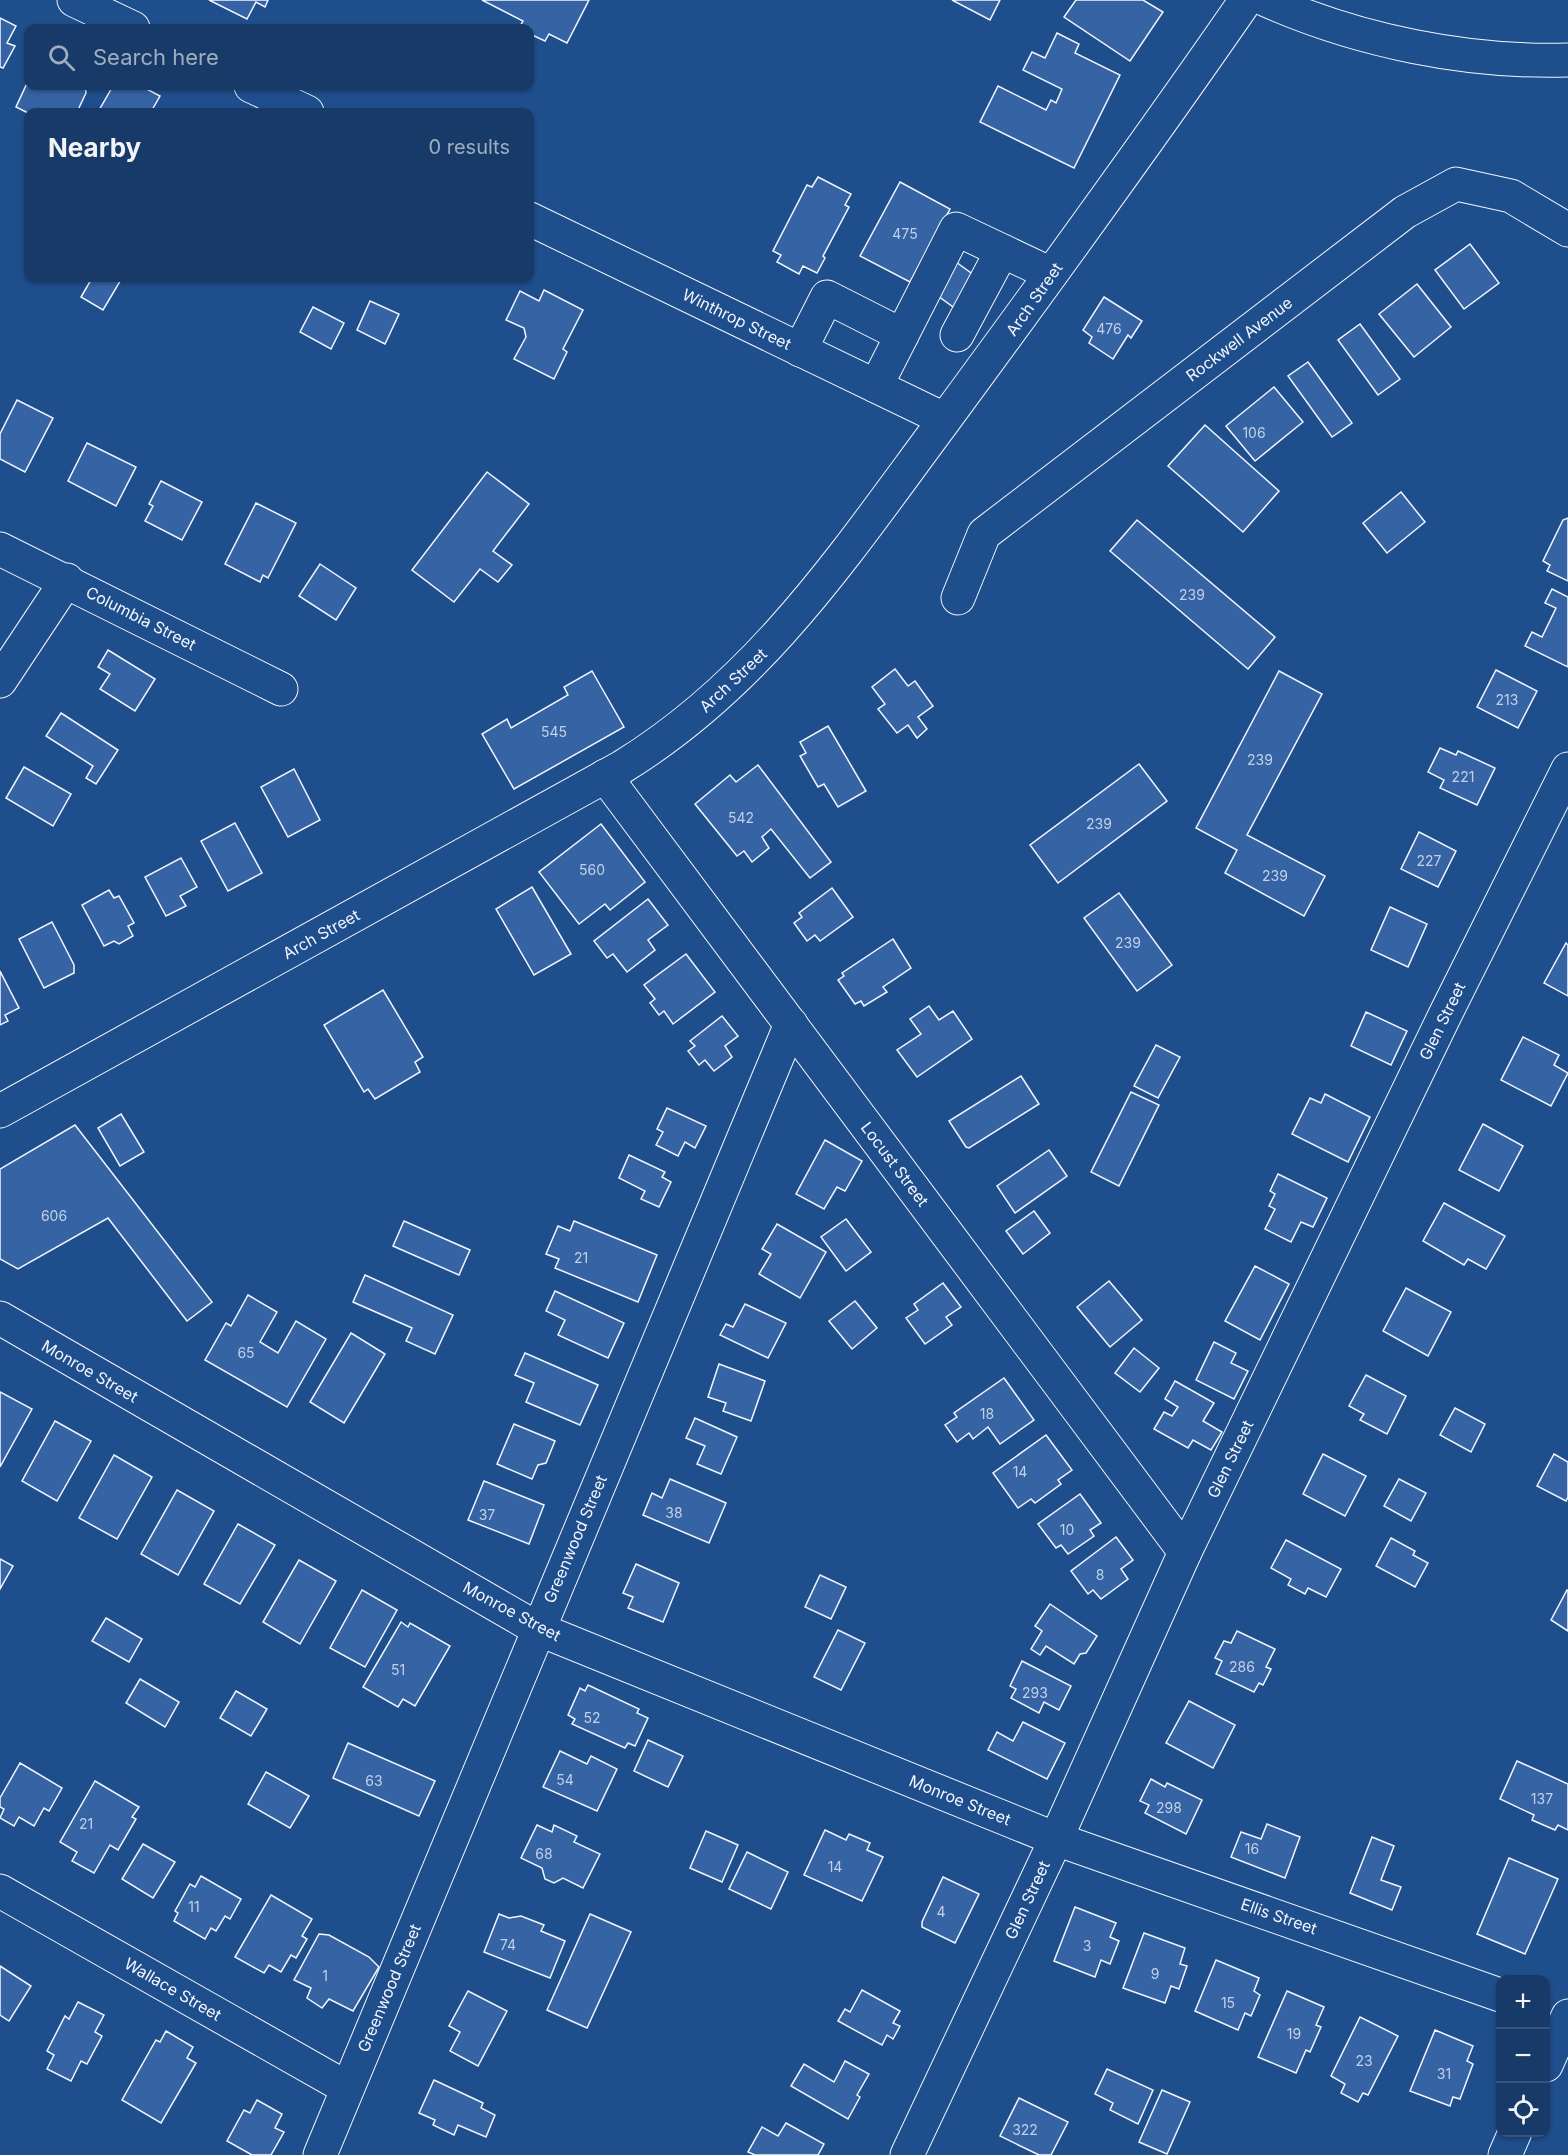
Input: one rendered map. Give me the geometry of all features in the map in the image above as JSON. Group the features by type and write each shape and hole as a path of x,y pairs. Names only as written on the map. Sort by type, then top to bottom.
{"street":[{"path":"74,0 125,24"},
{"name":"Arch Street","path":"0,1111 605,776 648,751 691,719 768,648 832,572 993,356 1176,103 1246,0"},
{"path":"1266,0 1336,26 1417,46 1510,58 1568,60"},
{"path":"260,90 298,108"},
{"name":"Rockwell Avenue","path":"958,598 984,534 1405,212 1456,184 1510,196 1568,230"},
{"name":"Winthrop Street","path":"534,221 944,419"},
{"path":"876,386 956,229 1051,274"},
{"path":"957,335 1002,251"},
{"path":"800,350 827,297 957,335 993,356"},
{"name":"Columbia Street","path":"0,549 67,580 281,689"},
{"path":"0,681 67,580"},
{"name":"Glen Street","path":"907,2155 1056,1839 1185,1552 1558,812 1568,769"},
{"name":"Locust Street","path":"605,776 1185,1552"},
{"name":"Greenwood Street","path":"320,2155 791,1024"},
{"name":"Monroe Street","path":"0,1318 538,1629 1056,1839"},
{"name":"Ellis Street","path":"1056,1839 1496,1994"},
{"name":"Wallace Street","path":"0,1891 347,2088"},
{"path":"1550,2051 1562,2016"},
{"path":"1505,2155 1513,2137"}],"building":[{"path":"209,0 268,0 265,7 256,2 247,19"},
{"path":"482,0 589,0 567,43 549,34 545,41 534,36 534,24 521,24 523,21"},
{"path":"952,0 1000,0 990,20"},
{"path":"1076,0 1143,0 1163,12 1130,61 1064,17"},
{"path":"0,18 16,26 7,43 15,46 3,68 0,67"},
{"path":"1057,33 1079,44 1075,53 1120,75 1074,168 980,122 998,86 1046,110 1051,100 1056,103 1062,89 1023,70 1032,52 1045,58"},
{"path":"24,90 86,90 79,108 24,108 24,111 16,107"},
{"path":"111,90 149,90 160,96 153,108 100,108"},
{"path":"818,177 851,194 845,205 849,207 823,256 825,258 817,273 803,266 799,274 777,262 781,255 773,251 807,185 812,187"},
{"path":"900,182 950,209 910,282 860,256"},
{"path":"1470,244 1499,283 1464,309 1435,270"},
{"path":"956,262 982,281 960,312 934,293"},
{"path":"90,282 120,282 103,310 81,297"},
{"path":"1417,284 1451,327 1414,357 1379,314"},
{"path":"544,290 583,310 563,349 567,352 554,379 514,359 526,337 524,328 506,320 520,291 539,301"},
{"path":"1104,297 1142,321 1131,338 1128,335 1113,359 1089,343 1092,337 1083,330"},
{"path":"370,301 399,314 385,344 357,330"},
{"path":"313,307 344,323 331,349 300,332"},
{"path":"1360,324 1400,379 1378,395 1338,340"},
{"path":"1308,362 1352,423 1332,437 1288,376"},
{"path":"1274,387 1303,422 1255,461 1226,426"},
{"path":"17,400 53,418 25,472 0,459 0,434"},
{"path":"1205,425 1279,491 1243,532 1168,466"},
{"path":"87,443 136,467 116,506 68,481"},
{"path":"487,472 529,504 493,551 512,565 498,582 480,569 454,602 412,570"},
{"path":"161,481 202,502 182,540 145,521 153,506 149,504"},
{"path":"1401,492 1425,522 1387,553 1363,523"},
{"path":"256,503 296,523 268,578 263,575 260,582 225,564"},
{"path":"1568,518 1568,581 1547,571 1550,565 1543,561 1563,520"},
{"path":"1137,520 1275,637 1248,669 1110,551"},
{"path":"320,564 356,588 336,620 299,596"},
{"path":"1552,589 1568,597 1568,667 1525,646 1532,632 1542,637 1556,608 1545,603"},
{"path":"108,650 155,679 135,711 100,689 110,674 98,667"},
{"path":"895,669 908,686 915,681 933,706 918,717 927,729 917,738 908,725 897,733 878,709 885,704 872,687"},
{"path":"1496,670 1537,691 1518,728 1477,707"},
{"path":"592,671 624,727 514,789 482,734 507,719 511,728 568,695 564,687"},
{"path":"1279,671 1322,694 1247,835 1325,876 1304,916 1225,873 1237,850 1196,828"},
{"path":"61,713 118,750 96,784 86,778 93,766 46,736"},
{"path":"828,726 866,791 838,807 824,784 818,787 800,756 806,753 800,742"},
{"path":"1440,748 1456,755 1458,751 1495,768 1477,805 1440,788 1444,780 1428,772"},
{"path":"1139,764 1167,801 1058,883 1030,845"},
{"path":"758,765 831,862 810,878 771,829 762,837 769,848 752,862 744,851 737,856 695,804 730,775 736,782"},
{"path":"24,767 71,794 53,826 6,798"},
{"path":"294,769 320,820 288,837 261,787"},
{"path":"235,823 262,873 228,891 201,841"},
{"path":"601,824 645,882 610,910 605,904 579,924 539,872"},
{"path":"1419,832 1456,851 1438,887 1401,869"},
{"path":"181,858 197,887 180,896 186,906 166,916 145,877"},
{"path":"532,887 571,954 534,975 496,909"},
{"path":"832,888 853,917 820,941 815,935 807,941 794,923 802,917 799,913"},
{"path":"109,890 114,898 119,896 134,923 128,926 133,936 119,944 114,941 104,946 82,905"},
{"path":"1119,893 1172,965 1137,991 1084,918"},
{"path":"648,899 668,925 648,940 655,950 627,972 613,954 607,958 594,941"},
{"path":"1390,907 1427,924 1408,967 1371,950"},
{"path":"52,922 74,965 74,973 44,988 19,939"},
{"path":"893,939 911,968 883,987 887,992 864,1006 861,1001 855,1004 838,980 844,976 842,973"},
{"path":"1566,943 1568,945 1568,996 1544,983"},
{"path":"686,954 715,992 673,1024 664,1011 659,1015 650,1003 655,999 644,985"},
{"path":"0,971 19,1008 5,1015 8,1021 0,1025"},
{"path":"383,990 423,1057 415,1062 420,1072 375,1099 368,1089 364,1092 324,1025"},
{"path":"929,1006 939,1020 953,1011 972,1039 917,1077 897,1050 921,1034 910,1019"},
{"path":"1366,1012 1407,1031 1391,1065 1351,1046"},
{"path":"722,1016 738,1036 725,1046 732,1057 714,1071 705,1060 699,1065 688,1051 695,1046 690,1041"},
{"path":"1523,1037 1559,1055 1554,1065 1568,1073 1551,1106 1501,1080"},
{"path":"1156,1045 1180,1057 1158,1098 1134,1086"},
{"path":"1021,1076 1039,1104 969,1148 966,1147 949,1121"},
{"path":"1131,1092 1159,1105 1119,1186 1091,1172"},
{"path":"1325,1094 1370,1117 1348,1162 1292,1134 1310,1098 1321,1103"},
{"path":"667,1108 706,1126 695,1148 685,1142 678,1156 656,1145 663,1132 657,1129"},
{"path":"121,1114 144,1152 120,1166 98,1128"},
{"path":"1483,1124 1523,1146 1499,1191 1459,1170"},
{"path":"75,1125 212,1302 187,1321 108,1218 18,1269 0,1259 0,1169"},
{"path":"825,1140 862,1161 845,1191 837,1187 824,1209 796,1194"},
{"path":"1049,1150 1067,1176 1015,1213 997,1186"},
{"path":"629,1155 665,1172 662,1177 671,1182 659,1207 641,1199 645,1191 619,1178"},
{"path":"1278,1174 1327,1198 1313,1227 1301,1222 1291,1242 1265,1229 1275,1209 1269,1206 1275,1194 1270,1191"},
{"path":"1444,1203 1505,1236 1486,1269 1468,1259 1464,1265 1423,1241"},
{"path":"1034,1211 1050,1233 1023,1254 1006,1231"},
{"path":"846,1219 871,1252 846,1271 821,1237"},
{"path":"404,1221 470,1250 459,1275 393,1246"},
{"path":"574,1221 657,1255 638,1302 555,1268 559,1259 546,1254 558,1226 570,1231"},
{"path":"777,1224 826,1252 800,1298 759,1274 771,1254 762,1249"},
{"path":"1255,1266 1289,1284 1260,1340 1225,1321"},
{"path":"365,1275 453,1315 435,1354 406,1341 412,1328 353,1302"},
{"path":"1109,1281 1142,1320 1110,1347 1077,1307"},
{"path":"943,1283 961,1307 946,1317 952,1325 925,1344 906,1318 918,1310 914,1304"},
{"path":"1406,1288 1451,1312 1428,1356 1383,1331"},
{"path":"555,1291 624,1323 608,1358 558,1335 565,1320 546,1311"},
{"path":"248,1295 277,1312 260,1342 278,1353 296,1321 326,1339 287,1407 205,1360 226,1323 231,1326"},
{"path":"855,1301 877,1328 852,1349 829,1321"},
{"path":"745,1304 786,1323 768,1358 720,1335 726,1324 733,1327"},
{"path":"351,1333 385,1354 344,1423 310,1402"},
{"path":"1214,1342 1236,1353 1231,1363 1248,1371 1234,1399 1196,1380"},
{"path":"1134,1348 1159,1368 1140,1392 1115,1373"},
{"path":"525,1353 598,1385 580,1425 526,1402 534,1383 515,1375"},
{"path":"719,1364 765,1381 751,1421 723,1411 726,1403 708,1397"},
{"path":"1366,1375 1406,1396 1387,1434 1360,1420 1364,1414 1349,1406"},
{"path":"1004,1378 1034,1420 1000,1444 988,1427 973,1439 969,1433 957,1442 945,1425 957,1417 954,1413"},
{"path":"1175,1381 1214,1403 1203,1421 1222,1432 1211,1450 1193,1440 1188,1448 1154,1429 1164,1412 1172,1416 1178,1407 1165,1399"},
{"path":"0,1392 32,1409 0,1467"},
{"path":"1455,1408 1485,1424 1471,1452 1440,1435"},
{"path":"695,1418 737,1437 721,1474 697,1464 705,1446 686,1438"},
{"path":"55,1421 91,1441 57,1501 22,1481"},
{"path":"514,1424 555,1441 546,1463 538,1465 532,1479 497,1464"},
{"path":"1046,1435 1072,1470 1058,1480 1061,1484 1035,1503 1031,1499 1018,1508 993,1473"},
{"path":"1323,1454 1366,1476 1345,1516 1303,1494"},
{"path":"1554,1454 1568,1462 1566,1501 1537,1486"},
{"path":"114,1455 152,1477 117,1539 79,1518"},
{"path":"670,1479 726,1503 709,1543 643,1515 652,1493 662,1498"},
{"path":"1399,1479 1426,1493 1411,1521 1384,1506"},
{"path":"484,1481 544,1505 529,1544 468,1520"},
{"path":"177,1490 214,1511 178,1575 141,1554"},
{"path":"1080,1494 1101,1523 1090,1530 1094,1536 1068,1554 1061,1545 1056,1548 1038,1524"},
{"path":"238,1524 275,1545 240,1604 204,1584"},
{"path":"1116,1537 1133,1560 1121,1569 1128,1579 1101,1599 1093,1590 1088,1594 1071,1571"},
{"path":"1391,1538 1415,1551 1413,1555 1428,1563 1415,1587 1376,1566"},
{"path":"1286,1540 1341,1569 1326,1597 1308,1588 1305,1594 1288,1585 1291,1579 1271,1568"},
{"path":"0,1559 13,1566 0,1589"},
{"path":"299,1560 336,1581 300,1644 263,1622"},
{"path":"636,1564 679,1583 663,1622 628,1608 633,1597 623,1593"},
{"path":"820,1575 846,1587 831,1619 805,1607"},
{"path":"362,1590 397,1610 365,1667 330,1648"},
{"path":"1568,1591 1568,1631 1551,1620"},
{"path":"1050,1604 1097,1636 1086,1653 1080,1654 1074,1664 1046,1646 1040,1655 1031,1649 1042,1631 1035,1626"},
{"path":"106,1618 142,1639 129,1662 92,1641"},
{"path":"401,1622 408,1627 410,1623 450,1646 415,1706 403,1699 398,1707 363,1687"},
{"path":"838,1630 865,1643 841,1690 814,1677"},
{"path":"1237,1631 1275,1649 1266,1667 1271,1669 1263,1685 1259,1683 1254,1692 1216,1674 1222,1661 1215,1658 1224,1641 1231,1643"},
{"path":"1022,1661 1071,1686 1059,1710 1044,1702 1039,1713 1011,1698 1016,1689 1010,1686"},
{"path":"140,1679 179,1702 165,1727 126,1703"},
{"path":"588,1685 639,1709 637,1713 648,1718 635,1746 628,1743 625,1748 572,1724 575,1719 568,1715 580,1688 585,1691"},
{"path":"236,1691 267,1709 251,1736 220,1718"},
{"path":"1189,1701 1235,1725 1213,1768 1166,1743"},
{"path":"1023,1722 1065,1743 1047,1779 988,1750 997,1732 1013,1741"},
{"path":"648,1740 683,1756 668,1787 634,1771"},
{"path":"348,1743 435,1781 419,1816 333,1778"},
{"path":"560,1751 587,1764 591,1756 617,1769 597,1811 543,1787"},
{"path":"1517,1761 1568,1784 1568,1830 1558,1825 1555,1830 1532,1820 1534,1815 1500,1799"},
{"path":"20,1763 62,1788 49,1811 44,1808 34,1826 19,1817 14,1826 0,1818 4,1809 0,1807 0,1798"},
{"path":"266,1772 309,1796 290,1828 248,1804"},
{"path":"1151,1779 1165,1787 1167,1783 1202,1800 1186,1834 1145,1813 1149,1805 1140,1801"},
{"path":"95,1781 139,1807 132,1817 136,1819 118,1850 110,1845 94,1873 72,1861 77,1852 60,1842"},
{"path":"1267,1824 1300,1837 1285,1878 1231,1857 1241,1832 1261,1839"},
{"path":"537,1825 552,1832 554,1825 577,1836 574,1842 600,1854 583,1888 563,1878 554,1883 545,1879 542,1868 521,1858"},
{"path":"825,1830 846,1840 849,1834 870,1843 867,1850 883,1857 862,1901 804,1875"},
{"path":"706,1831 738,1845 722,1882 690,1868"},
{"path":"1372,1837 1394,1846 1381,1880 1401,1887 1392,1910 1350,1893"},
{"path":"143,1844 175,1862 153,1898 122,1879"},
{"path":"747,1852 788,1872 771,1909 729,1889"},
{"path":"1509,1858 1558,1879 1525,1954 1477,1934"},
{"path":"201,1876 241,1899 230,1919 225,1916 216,1931 211,1928 205,1939 174,1921 178,1913 175,1911 190,1884 195,1887"},
{"path":"943,1877 979,1894 955,1943 922,1927 922,1922"},
{"path":"271,1895 312,1919 302,1936 307,1939 296,1958 291,1955 281,1972 269,1965 264,1973 235,1957"},
{"path":"1075,1907 1116,1923 1110,1937 1119,1941 1110,1964 1101,1960 1095,1977 1054,1961"},
{"path":"499,1914 509,1918 521,1916 544,1925 541,1931 565,1941 550,1978 484,1952"},
{"path":"590,1914 631,1932 587,2028 547,2010"},
{"path":"1144,1933 1185,1948 1180,1964 1187,1966 1179,1989 1171,1986 1165,2003 1123,1988"},
{"path":"319,1934 329,1935 369,1957 379,1967 353,2011 329,1999 322,2008 307,1998 311,1988 294,1980"},
{"path":"1216,1960 1259,1978 1254,1991 1260,1995 1251,2016 1245,2013 1238,2030 1195,2011"},
{"path":"0,1966 31,1986 9,2021 0,2015"},
{"path":"862,1990 900,2011 893,2023 900,2026 893,2039 887,2035 882,2045 838,2021 845,2009 850,2012"},
{"path":"468,1991 507,2011 478,2066 450,2051 460,2032 449,2026"},
{"path":"1287,1991 1324,2007 1316,2025 1321,2027 1310,2052 1306,2050 1296,2073 1258,2057"},
{"path":"78,2002 104,2015 95,2032 102,2036 87,2064 81,2061 71,2081 47,2069 54,2055 47,2051 65,2016 69,2019"},
{"path":"1360,2017 1398,2036 1368,2095 1363,2093 1358,2102 1341,2093 1345,2084 1331,2076"},
{"path":"1435,2030 1473,2046 1467,2061 1473,2064 1460,2099 1453,2097 1450,2106 1410,2091"},
{"path":"166,2031 193,2047 187,2058 196,2063 161,2123 122,2100 156,2040 160,2042"},
{"path":"845,2061 869,2074 857,2095 860,2097 848,2119 791,2086 804,2064 834,2082"},
{"path":"1107,2069 1153,2090 1138,2124 1110,2110 1113,2103 1095,2094"},
{"path":"434,2080 483,2103 481,2108 495,2115 486,2137 458,2125 454,2135 433,2125 435,2120 419,2113"},
{"path":"1162,2090 1190,2102 1167,2154 1139,2142"},
{"path":"1019,2098 1068,2122 1051,2155 1039,2155 1000,2136"},
{"path":"257,2100 282,2114 275,2128 284,2132 271,2155 252,2155 227,2141 244,2110 250,2113"},
{"path":"786,2123 824,2144 818,2155 755,2155 748,2152 762,2127 778,2136"}]}
